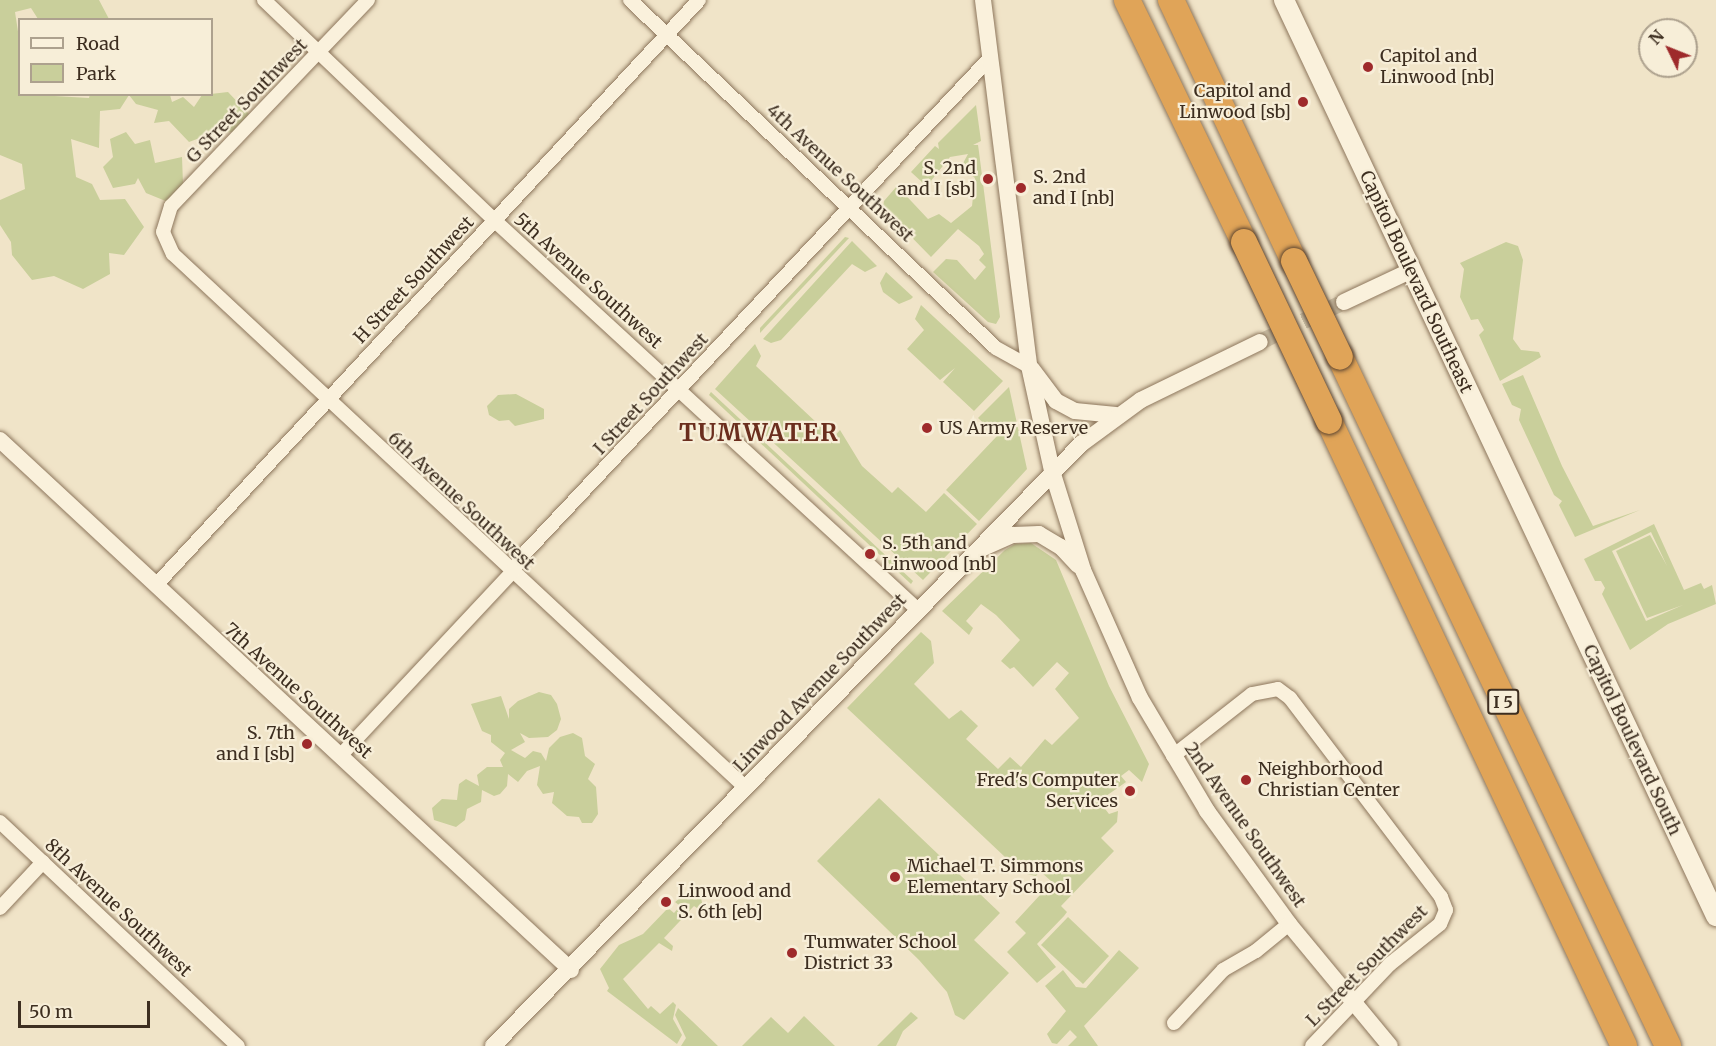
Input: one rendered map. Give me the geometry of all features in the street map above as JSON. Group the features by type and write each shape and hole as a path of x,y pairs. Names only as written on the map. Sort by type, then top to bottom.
{"highway":[{"name":"I 5","path":"1127,0 1244,242 1624,1046"},
{"name":"I 5","path":"1171,0 1668,1046"}],"main road":[{"name":"Capitol Boulevard Southeast","path":"1284,0 1549,564"},
{"name":"Capitol Boulevard South","path":"1549,564 1716,916"}],"street":[{"name":"5th Avenue Southwest","path":"264,0 495,220 918,610"},
{"name":"G Street Southwest","path":"163,232 171,206 368,0"},
{"name":"4th Avenue Southwest","path":"630,0 851,207 996,348 1029,366"},
{"name":"H Street Southwest","path":"156,585 699,0"},
{"path":"983,0 1029,366 1056,401 1075,411 1116,415"},
{"name":"I Street Southwest","path":"341,755 512,573 525,553 681,390 990,58"},
{"name":"6th Avenue Southwest","path":"163,232 172,254 326,401 746,788"},
{"path":"1344,302 1410,271"},
{"name":"Linwood Avenue Southwest","path":"493,1046 571,970 1052,471 1116,415 1260,342"},
{"name":"2nd Avenue Southwest","path":"1029,366 1052,471 1083,570 1122,662 1173,756 1229,843 1289,924 1390,1046"},
{"name":"7th Avenue Southwest","path":"0,440 571,970"},
{"path":"977,550 1013,535 1039,534 1061,547 1083,570"},
{"name":"L Street Southwest","path":"1173,756 1252,694 1278,690 1290,698 1441,897 1446,910 1440,924 1390,964 1312,1046"},
{"name":"8th Avenue Southwest","path":"0,822 238,1046"},
{"path":"0,908 43,862"},
{"path":"1174,1023 1222,970 1256,951 1289,924"}],"green space":[{"path":"0,0 99,0 108,18 37,18 31,8 15,12 18,32 18,96 89,98 90,96 128,96 120,109 100,111 99,148 71,139 76,177 92,184 100,200 125,199 144,227 124,255 109,253 110,274 83,289 54,276 32,280 12,255 11,242 0,225 0,200 25,189 22,164 0,155"},
{"path":"228,92 249,114 233,132 213,133 189,142 169,121 154,123 158,110 136,104 130,96 170,96 172,102 183,97 194,107 201,96"},
{"path":"976,105 981,141 973,145 978,145 979,152 1000,317 996,324 988,322 933,272 946,259 957,260 975,280 986,267 979,260 984,254 979,246 958,229 931,257 883,208 884,201 897,186 928,219 939,214 951,223 972,206 975,178 961,167 968,154 950,157 930,182 923,183 911,172 935,146 939,149 938,143"},
{"path":"126,132 135,144 150,140 155,163 182,157 183,184 168,202 146,193 138,178 135,184 113,188 103,167 113,157 110,139"},
{"path":"845,237 849,238 760,333 760,328"},
{"path":"852,241 877,266 865,272 852,264 781,340 771,343 763,339"},
{"path":"1506,242 1518,246 1523,260 1513,339 1521,350 1539,352 1541,357 1500,381 1479,335 1484,330 1478,319 1471,320 1460,297 1464,269 1460,263"},
{"path":"886,272 913,297 911,299 899,304 883,292 880,283"},
{"path":"921,305 1003,381 974,411 943,382 955,368 940,380 907,349 924,330 915,319"},
{"path":"755,344 761,356 756,366 833,438 840,430 862,466 892,493 898,487 926,512 944,493 977,524 923,580 715,389"},
{"path":"1523,375 1562,466 1593,526 1640,510 1575,537 1559,505 1562,501 1554,495 1519,420 1521,409 1512,405 1502,384"},
{"path":"1009,387 1027,469 979,521 946,490 997,436 978,418"},
{"path":"711,392 913,581 911,584 709,395"},
{"path":"516,394 544,409 544,419 515,426 509,420 499,421 489,415 487,406 498,395"},
{"path":"1654,524 1684,590 1701,583 1704,589 1712,585 1716,604 1668,624 1630,650 1602,594 1605,588 1601,581 1595,581 1584,559","holes":["1651,532 1667,566 1650,535 1616,551 1647,618 1683,605 1646,621 1612,551"]},
{"path":"1031,543 1056,560 1109,686 1149,764 1142,782 1129,770 1121,776 1126,782 1099,801 1109,814 1118,811 1117,822 1101,838 1114,851 1061,906 1067,912 1037,944 1056,967 1037,983 1007,952 1026,933 1015,922 1052,882 1040,871 1036,876 1022,873 847,708 921,632 931,641 934,663 914,684 949,719 961,710 978,726 966,739 998,769 1010,757 1021,767 1045,739 1052,745 1079,718 1055,689 1069,673 1057,662 1033,687 1014,667 1010,669 1001,661 1020,640 996,615 981,604 966,621 973,628 969,635 942,611 1005,550 1015,544"},
{"path":"539,692 551,695 557,704 561,719 557,730 548,737 529,738 520,733 525,742 511,750 525,758 533,751 541,753 546,761 549,748 560,737 573,733 582,738 585,756 595,764 588,779 596,787 598,814 592,823 582,823 579,817 567,816 552,803 554,792 543,794 537,785 540,766 527,771 518,782 508,774 507,786 500,794 494,796 482,790 481,802 467,809 465,820 456,827 434,820 432,808 442,799 457,800 459,784 466,779 479,786 477,775 487,767 503,767 500,760 505,753 491,742 491,735 482,731 471,704 501,696 509,719 509,709 518,701"},
{"path":"879,798 1000,913 974,940 1009,973 964,1020 955,1015 947,992 919,960 817,861"},
{"path":"692,889 701,898 703,907 707,907 706,914 694,906 664,938 673,946 672,951 659,943 623,979 648,1009 651,1006 660,1014 673,1002 676,1005 673,1019 682,1035 677,1044 607,991 609,988 600,969 619,945 643,934 668,908 674,913 680,906 675,902"},
{"path":"1068,917 1109,956 1083,984 1041,945"},
{"path":"1119,950 1139,968 1084,1026 1098,1046 1068,1046 1077,1037 1070,1030 1057,1044 1052,1043 1047,1034 1066,1011 1045,986 1063,970 1076,987 1086,988"},
{"path":"678,1008 718,1046 681,1046 686,1038 675,1015"},
{"path":"911,1012 918,1018 903,1031 896,1046 877,1046"},
{"path":"804,1016 835,1046 742,1046 771,1017 788,1033"}],"tunnel":[{"path":"1260,342 1344,302"}],"place":[{"name":"Capitol and Linwood [nb]","path":"1368,67"},
{"name":"Capitol and Linwood [sb]","path":"1303,102"},
{"name":"S. 2nd and I [sb]","path":"988,179"},
{"name":"S. 2nd and I [nb]","path":"1021,188"},
{"name":"US Army Reserve","path":"927,428"},
{"name":"S. 5th and Linwood [nb]","path":"870,554"},
{"name":"S. 7th and I [sb]","path":"307,744"},
{"name":"Neighborhood Christian Center","path":"1246,780"},
{"name":"Fred's Computer Services","path":"1130,791"},
{"name":"Michael T. Simmons Elementary School","path":"895,877"},
{"name":"Linwood and S. 6th [eb]","path":"666,902"},
{"name":"Tumwater School District 33","path":"792,953"}],"district":[{"name":"TUMWATER","path":"759,433"}]}
